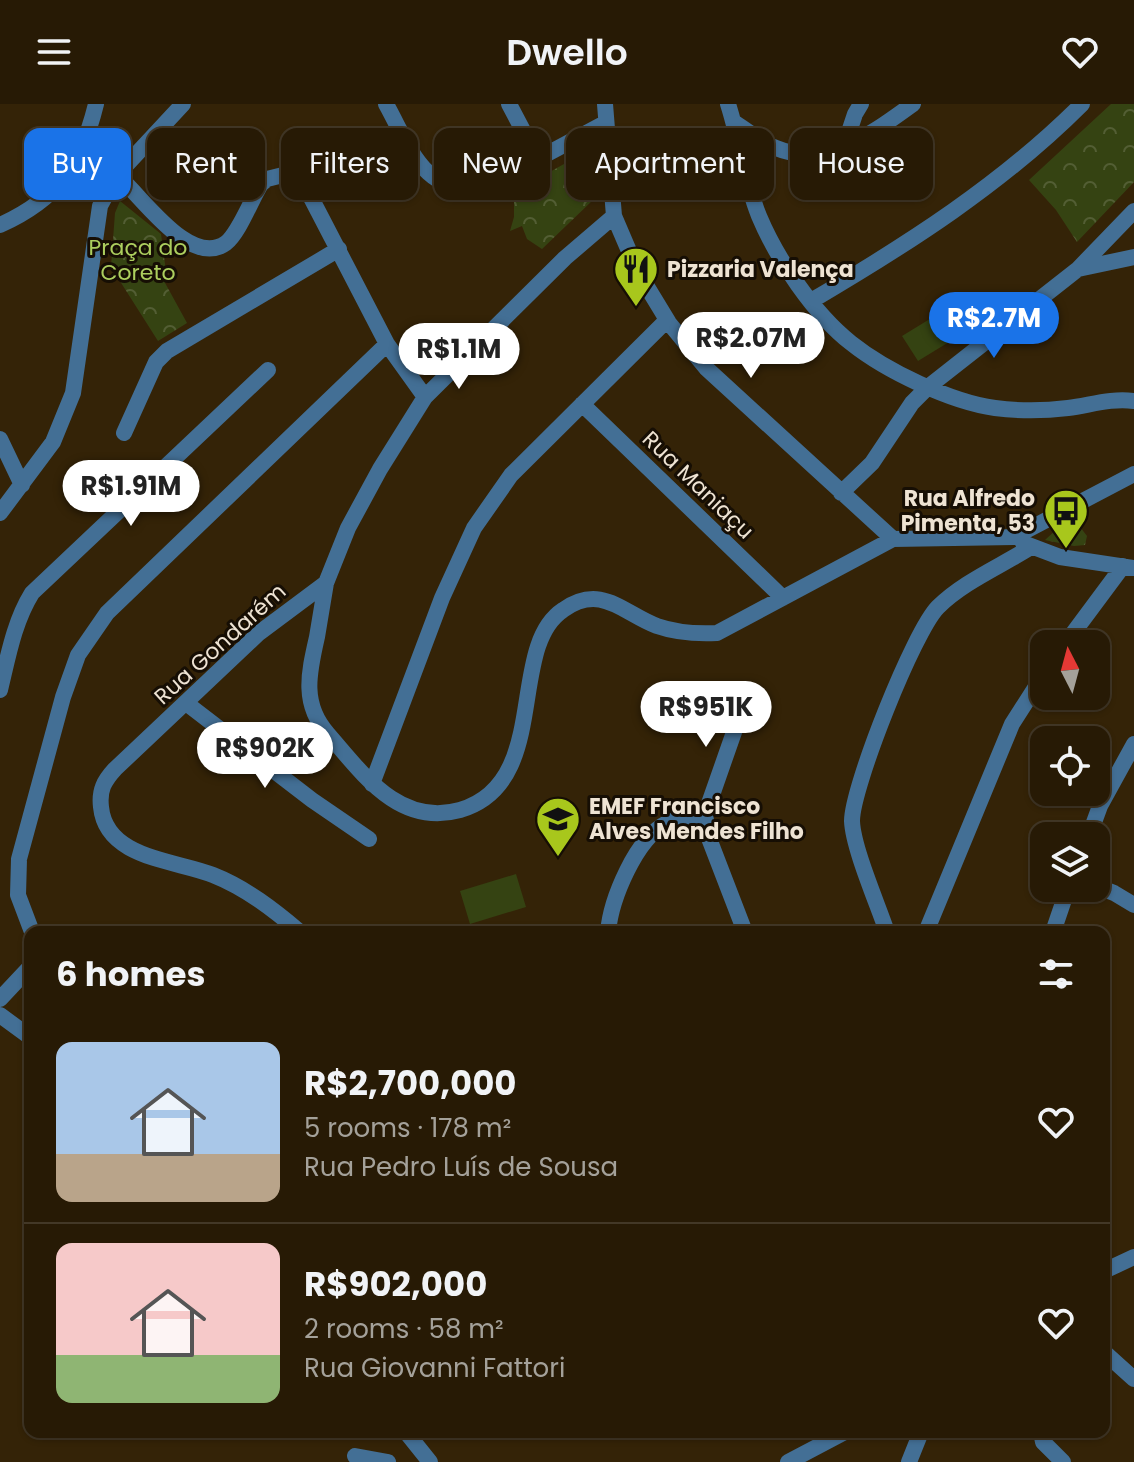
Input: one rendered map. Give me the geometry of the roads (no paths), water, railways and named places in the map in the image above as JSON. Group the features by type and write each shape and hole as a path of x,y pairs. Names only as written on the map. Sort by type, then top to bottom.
{"street":[{"path":"88,128 96,104"},
{"path":"131,160 183,104"},
{"path":"386,104 413,153 434,177"},
{"path":"509,104 522,128"},
{"path":"605,104 614,216 638,272 667,320 706,368 893,539"},
{"path":"850,128 861,104"},
{"path":"874,128 913,104"},
{"path":"811,301 963,206 1048,138 1082,104"},
{"path":"732,111 773,147 790,152"},
{"path":"732,111 744,173 774,246 811,301 852,345 928,387 951,397 993,408 1068,408 1116,398 1134,388"},
{"path":"550,153 605,123"},
{"path":"131,189 181,237 197,247 210,248 221,246 233,236 261,184 275,175 292,176 306,188 387,344 425,397"},
{"path":"0,225 45,200"},
{"path":"0,513 53,442 73,393 103,200"},
{"path":"841,493 872,463 912,403 928,387 1078,269 1134,211"},
{"path":"614,216 565,258 425,397 354,516 326,583 308,669 309,696 321,726 372,784 402,806 423,812 448,813 471,807 488,795 508,772 519,741 532,671 546,631 551,620 578,601 594,598 609,601 658,626 695,635 717,633 893,539 1014,537 1134,474"},
{"path":"124,433 156,362 167,351 339,249"},
{"path":"1078,269 1134,257"},
{"path":"372,784 447,585 474,528 511,475 667,320"},
{"path":"30,926 18,895 19,859 63,697 78,655 107,613 129,590 387,344"},
{"path":"0,690 16,627 32,593 268,370"},
{"path":"1116,398 1134,401"},
{"name":"Rua Maniaçu","path":"582,404 783,598"},
{"path":"0,439 22,485"},
{"path":"1014,537 1060,557 1128,567"},
{"path":"885,926 852,822 860,783 871,753 919,634 930,616 960,590 1031,547"},
{"path":"1076,630 1128,567"},
{"name":"Rua Gondarém","path":"292,926 246,891 214,875 119,842 102,819 100,795 108,777 259,633 326,583"},
{"path":"743,926 710,841 705,815 747,695"},
{"path":"928,926 1012,724 1030,696"},
{"path":"186,703 300,791 369,839"},
{"path":"1094,822 1134,744"},
{"path":"609,926 619,890 646,841 666,823 705,815"},
{"path":"1110,891 1134,905"},
{"path":"1055,926 1063,902"},
{"path":"0,999 24,973"},
{"path":"0,1015 24,1033"},
{"path":"1110,1268 1134,1257"},
{"path":"1110,1357 1134,1379"},
{"path":"411,1438 430,1462"},
{"path":"788,1462 834,1438"},
{"path":"909,1462 919,1438"},
{"path":"1042,1438 1063,1462"},
{"path":"355,1456 388,1462"}],"place":[{"name":"Pizzaria Valença","path":"636,308"},
{"name":"Rua Alfredo Pimenta, 53","path":"1066,550"},
{"name":"EMEF Francisco Alves Mendes Filho","path":"558,858"}],"park label":[{"name":"Praça do Coreto","path":"138,260"}]}
